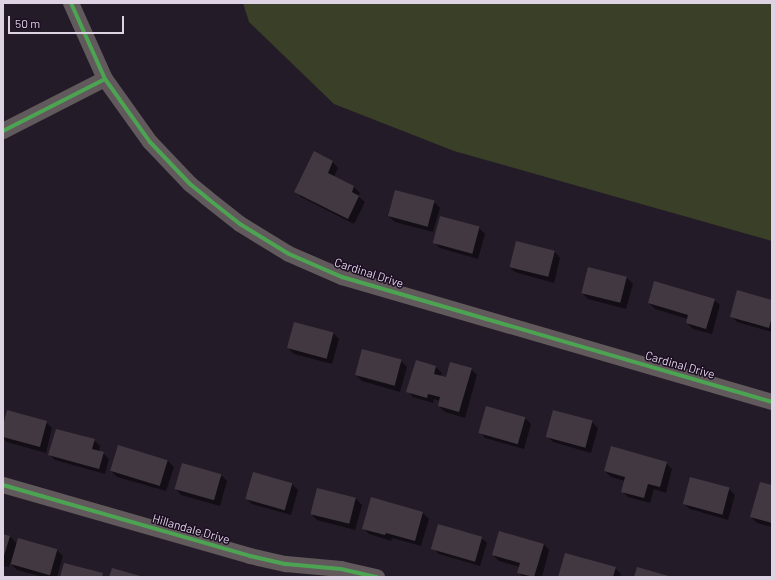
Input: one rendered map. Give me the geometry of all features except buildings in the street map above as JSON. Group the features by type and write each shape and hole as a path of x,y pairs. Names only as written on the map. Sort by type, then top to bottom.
{"street":[{"name":"Cardinal Drive","path":"71,3 105,79 150,142 190,184 240,224 289,254 342,277 772,402"},
{"path":"3,131 105,79"},
{"name":"Hillandale Drive","path":"3,485 250,556 286,564 341,569 377,577"}],"green space":[{"path":"243,3 772,3 772,241 454,151 334,104 249,22"}],"cycle path":[{"path":"71,3 105,79 150,142 190,184 207,198 240,224 289,254 342,277 772,402"},
{"path":"3,131 105,79"},
{"path":"3,485 250,556 286,564 341,569 377,577"}]}
